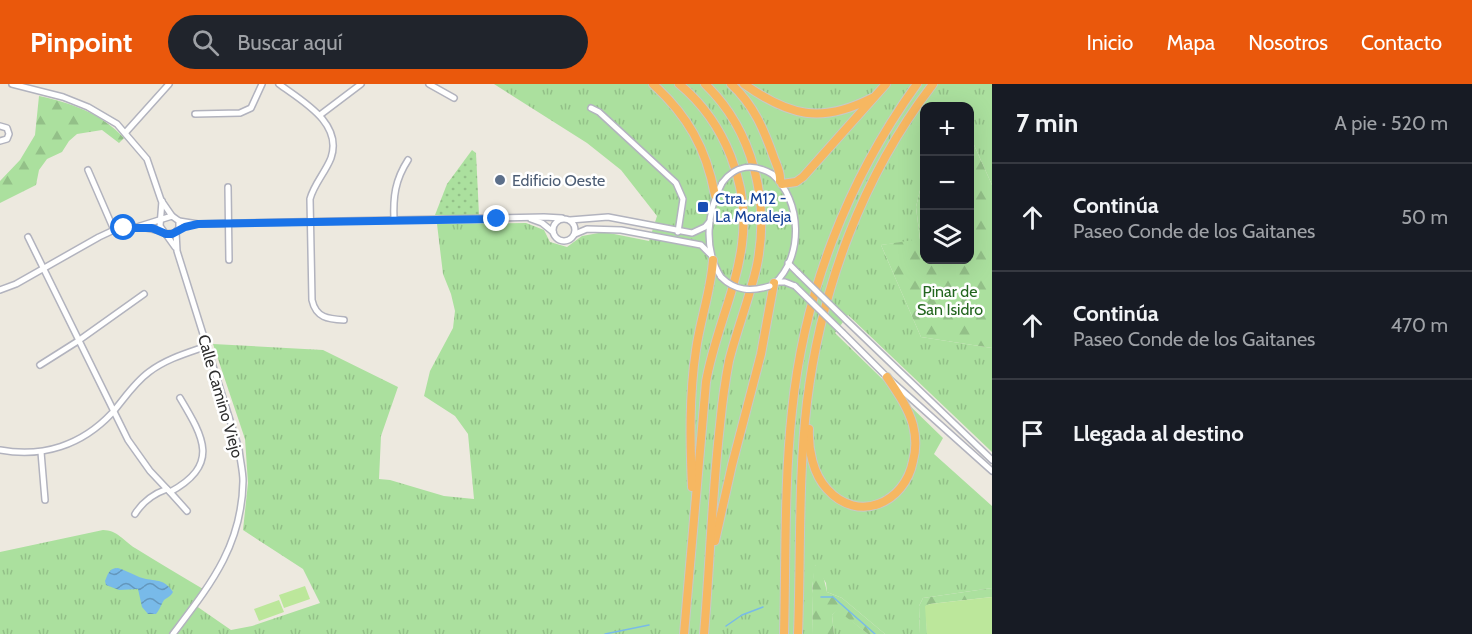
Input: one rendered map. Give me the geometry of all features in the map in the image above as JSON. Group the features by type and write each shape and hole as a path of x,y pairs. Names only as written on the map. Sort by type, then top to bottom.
{"highway":[{"path":"653,84 681,113 699,142 710,169 715,195"},
{"path":"679,84 710,117 722,138 738,177 743,209 742,243 738,267 714,341 706,382 684,634"},
{"path":"704,634 720,424 729,363 757,264 762,214 757,179 745,143 724,106 705,84"},
{"path":"731,84 744,97 759,120 781,183 796,182 803,177 886,84"},
{"path":"744,84 771,102 804,114 827,114 842,111 876,95"},
{"path":"784,634 792,411 800,354 813,295 826,254 870,155 917,84"},
{"path":"798,634 805,423 813,357 824,306 857,215 879,170 904,125 933,84"},
{"path":"694,508 690,416 696,350 709,286 712,257"},
{"path":"709,584 718,526 761,354 773,284"},
{"path":"824,306 812,398 810,448 813,464 823,484 833,495 847,504 868,506 884,502 900,490 912,469 914,426 907,408 887,377"}],"street":[{"path":"12,84 88,106 106,116 126,132 147,159 162,200 172,216 179,221 198,224 530,218 570,220 608,217 692,233 699,231 710,221"},
{"path":"126,132 169,84"},
{"path":"195,114 240,113 251,108 262,84"},
{"path":"279,84 320,115 327,125 333,148 330,160 313,187 310,199 313,308 325,318 344,320"},
{"path":"320,115 361,84"},
{"path":"429,84 454,98"},
{"path":"591,108 599,112 676,183 683,199 678,232"},
{"path":"0,126 7,128 9,134 7,139 0,141"},
{"path":"394,220 395,187 398,176 408,160"},
{"path":"712,257 710,221 715,195 733,171 748,167 762,168 781,183 790,197 795,215 795,243 788,263 773,284"},
{"path":"88,170 114,230"},
{"path":"228,187 229,260"},
{"path":"162,200 161,220 164,233"},
{"path":"0,290 16,284 114,230 172,216"},
{"path":"530,218 542,223 561,240 569,240 574,234 587,229 606,228 701,245 712,257 721,277 728,284 737,288 754,290 785,282 795,286 887,377 992,471"},
{"path":"553,232 555,223 562,218"},
{"path":"570,220 575,226 574,234"},
{"name":"Calle Camino Viejo","path":"173,634 213,582 225,560 234,537 243,481 239,449 177,250 179,221"},
{"path":"137,226 152,228 164,233 198,224"},
{"name":"Calle Camino Viejo","path":"164,233 177,250"},
{"path":"28,237 113,412 139,457 187,511"},
{"path":"788,263 896,370 992,460"},
{"path":"40,365 144,294"},
{"path":"0,450 41,452 67,446 99,425 148,373 173,358 207,346"},
{"path":"135,514 146,500 193,477 200,465 202,444 199,431 180,398"},
{"path":"41,452 45,500"}],"green space":[{"path":"494,84 992,84 992,185 974,145 974,102 920,102 920,190 916,207 920,240 881,245 921,337 992,348 992,452 848,315 835,333 943,438 934,454 992,506 992,588 923,598 919,606 920,634 885,634 842,598 827,592 826,583 815,565 812,589 813,634 0,634 0,552 103,530 116,534 203,589 192,603 231,630 252,626 320,603 303,569 243,530 248,483 245,439 213,344 323,350 398,387 381,436 379,479 390,480 444,496 474,499 468,434 455,416 424,396 430,371 453,328 455,311 443,274 437,224 526,223 544,230 550,242 567,247 582,236 604,232 649,241 657,216 621,170 587,143"},
{"path":"39,96 85,110 106,122 124,138 119,143 102,130 77,134 62,152 47,159 39,170 36,185 0,203 0,181 20,160 35,135"},
{"name":"Pinar de San Isidro","path":"974,145 992,185 992,348 921,337 881,245 920,239 920,264 974,264"},
{"path":"472,150 476,153 479,215 435,215 447,184"},
{"name":"Pinar de San Isidro","path":"920,190 920,239 916,207"},
{"path":"814,565 821,567 827,592 842,598 885,634 868,634 837,610 832,615 834,634 813,634"},
{"path":"305,586 310,599 284,608 279,595"},
{"path":"992,588 992,597 926,606 927,634 920,634 919,606 923,598"},
{"path":"992,597 992,634 927,634 925,606"},
{"path":"279,600 284,612 259,621 254,609"},
{"path":"837,609 868,634 834,634 832,615"}],"water":[{"path":"118,568 142,578 161,582 173,592 164,600 156,614 148,614 142,607 138,589 119,590 106,585 105,581 109,572"}],"waterway":[{"path":"821,597 833,597 875,634"},
{"path":"726,626 742,615 763,607"},
{"path":"605,634 649,625"}],"place":[{"name":"Edificio Oeste","path":"500,180"},
{"name":"Ctra. M12 - La Moraleja","path":"703,207"}],"route":[{"path":"124,228 137,226 172,234 185,227 198,224 497,219"}]}
